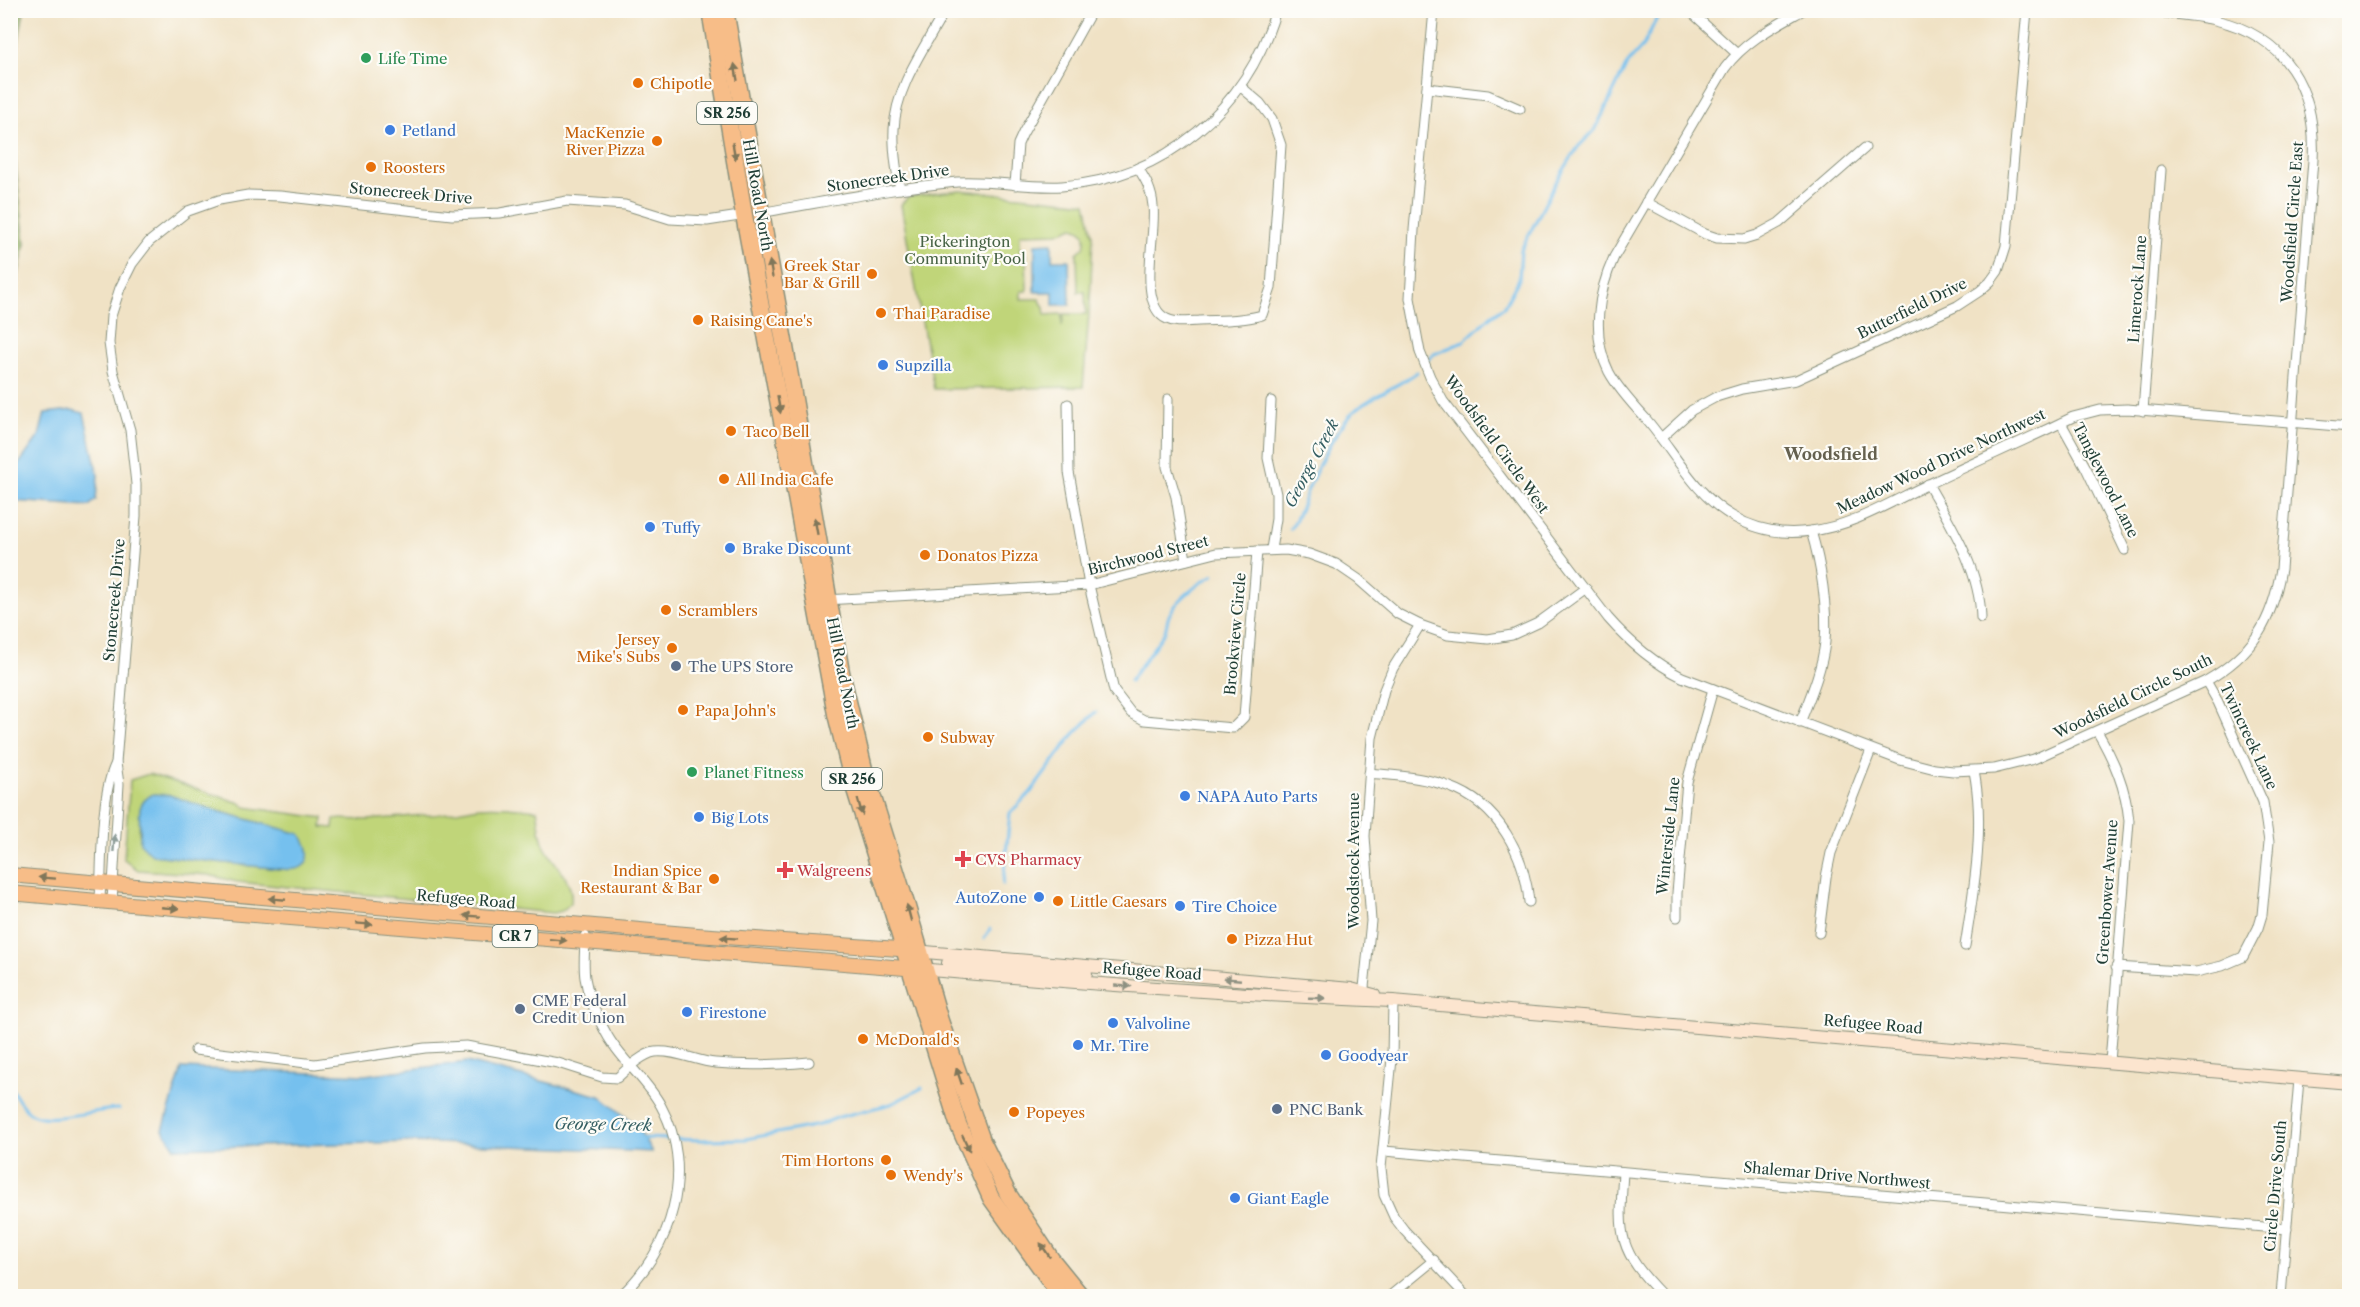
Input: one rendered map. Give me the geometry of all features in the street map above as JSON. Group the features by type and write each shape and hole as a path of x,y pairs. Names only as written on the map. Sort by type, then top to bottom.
{"highway":[{"name":"Hill Road North","path":"710,10 752,214 825,600 852,724 957,1124 991,1198 1061,1296"},
{"name":"Hill Road North","path":"725,10 752,214 836,714 853,783 914,960 940,1021 982,1141 1008,1194 1051,1259 1081,1296"}],"main road":[{"name":"Refugee Road","path":"10,875 697,935 914,960 1055,982 1276,996 1364,996 2349,1083"},
{"name":"Refugee Road","path":"10,893 218,912 585,939 742,956 755,949 786,948 1103,975 1112,968 1351,989 1364,996"}],"street":[{"path":"900,189 894,149 894,129 899,101 912,70 945,10"},
{"path":"1015,185 1018,144 1092,10"},
{"name":"Stonecreek Drive","path":"106,900 118,784 116,763 136,516 136,484 130,430 113,371 109,329 120,288 128,272 149,242 166,226 188,211 219,200 248,195 280,196 452,215 500,213 567,201 625,205 669,219 707,221 900,189 960,182 1060,186 1088,183 1138,168 1188,139 1209,122 1240,86 1263,49 1276,10"},
{"name":"Woodsfield Circle West","path":"1434,10 1410,284 1411,312 1420,352 1430,377 1443,401 1623,636 1636,648 1670,671 1800,723"},
{"path":"1689,10 1736,53"},
{"name":"Meadow Wood Drive Northwest","path":"1803,10 1736,53 1713,85 1608,270 1598,309 1598,324 1605,363 1610,374 1683,469 1716,504 1732,516 1770,530 1791,533 1838,525 2086,412 2100,410 2143,411 2349,427"},
{"name":"Butterfield Drive","path":"1661,438 1692,410 1716,397 1735,390 1796,380 1957,306 1990,282 1998,271 2006,246 2026,10"},
{"name":"Woodsfield Circle East","path":"2123,10 2213,19 2239,28 2284,57 2292,68 2308,106 2313,133 2313,160 2292,423"},
{"path":"1138,168 1146,180 1154,206 1150,286 1151,300 1158,311 1166,319 1181,322 1250,319 1262,315 1271,288 1281,145 1268,113 1240,86"},
{"path":"1426,88 1488,95 1520,109"},
{"path":"1646,202 1705,234 1731,240 1744,239 1779,223 1865,148"},
{"name":"Limerock Lane","path":"2143,411 2161,170"},
{"path":"1168,399 1167,467 1176,497 1186,560"},
{"path":"1271,401 1268,459 1276,494 1276,519 1271,549"},
{"path":"1068,404 1070,472 1089,585"},
{"name":"Tanglewood Lane","path":"2061,423 2086,468 2125,550"},
{"name":"Woodsfield Circle South","path":"1800,723 1871,750 1935,769 1974,771 2034,759 2206,681 2232,664 2252,645 2272,609 2281,569 2292,423"},
{"path":"1928,484 1970,566 1979,591 1981,618"},
{"path":"1800,723 1816,681 1825,642 1821,575 1811,531"},
{"name":"Birchwood Street","path":"825,600 1089,585 1216,553 1271,549 1298,551 1336,564 1358,579 1398,614 1420,625 1462,638 1501,638 1538,623 1586,588"},
{"name":"Brookview Circle","path":"1089,585 1114,691 1131,712 1144,720 1233,728 1244,717 1257,551"},
{"name":"Woodstock Avenue","path":"1364,996 1371,921 1365,836 1372,738 1384,690 1393,668 1420,625"},
{"name":"Twincreek Lane","path":"2116,967 2183,972 2209,970 2243,957 2260,921 2265,902 2269,842 2263,802 2218,702 2206,681"},
{"name":"Winterside Lane","path":"1677,916 1687,782 1713,689"},
{"name":"Greenbower Avenue","path":"2097,731 2119,774 2129,821 2110,1062"},
{"path":"1819,933 1831,853 1871,750"},
{"path":"1965,946 1979,826 1974,771"},
{"path":"1369,773 1435,782 1459,790 1485,808 1500,825 1519,856 1526,879 1529,902"},
{"path":"585,939 585,978 606,1035 646,1083 662,1107 675,1145 677,1179 672,1217 662,1245 643,1272 620,1296"},
{"path":"1393,1000 1392,1059 1381,1181 1389,1207 1404,1230 1466,1296"},
{"path":"195,1050 315,1064 425,1048 466,1046 558,1063 602,1077 617,1078 631,1065 654,1052 713,1063 770,1066 809,1062"},
{"name":"Circle Drive South","path":"2281,1296 2300,1078"},
{"name":"Shalemar Drive Northwest","path":"1383,1151 2287,1229"},
{"path":"1623,1172 1620,1221 1622,1234 1638,1269 1663,1296"},
{"path":"1390,1296 1434,1260"}],"green space":[{"path":"11,10 24,11 17,49 11,117"},
{"path":"11,125 25,244 10,308"},
{"name":"Pickerington Community Pool","path":"960,190 1086,203 1093,235 1083,387 934,389 901,205 908,197","holes":["1073,227 1082,231 1085,240 1084,247 1077,253 1078,292 1085,292 1086,314 1064,314 1062,326 1062,314 1045,315 1044,307 1039,299 1021,299 1021,291 1027,291 1026,255 1020,255 1020,234 1058,233"]},
{"path":"149,774 240,803 245,807 323,818 322,827 333,828 334,819 368,820 444,814 488,806 537,810 543,842 567,880 571,903 562,911 553,913 237,882 209,875 138,870 124,859 130,780","holes":["170,795 176,799 275,827 308,859 296,868 280,869 152,855 139,833 140,811"]}],"water":[{"path":"1052,243 1052,260 1069,260 1070,305 1053,305 1053,292 1035,292 1035,244"},
{"path":"72,410 84,413 98,475 96,500 89,506 11,501 11,475 39,436 45,413"},
{"path":"153,794 170,795 207,808 300,834 308,849 308,860 295,869 280,869 152,855 140,843 139,817 142,804"},
{"path":"467,1062 600,1096 637,1126 652,1152 413,1142 175,1148 163,1130 182,1068 365,1075"}],"waterway":[{"path":"1428,360 1434,354 1463,342 1504,307 1519,279 1521,250 1555,184 1578,147 1595,130 1627,64 1643,46 1661,10"},
{"name":"George Creek","path":"1290,529 1323,456 1351,415 1365,403 1417,372"},
{"name":"George Creek","path":"1130,681 1164,633 1170,613 1180,600 1214,575"},
{"name":"George Creek","path":"1003,884 1010,813 1031,792 1073,735 1096,712"},
{"name":"George Creek","path":"984,939 990,929"},
{"name":"George Creek","path":"10,1086 24,1107 30,1113 38,1116 60,1117 119,1109"},
{"name":"George Creek","path":"641,1138 746,1139 819,1125 839,1117 891,1104 922,1088"}],"place":[{"name":"Life Time","path":"366,58"},
{"name":"Chipotle","path":"638,83"},
{"name":"Petland","path":"390,130"},
{"name":"MacKenzie River Pizza","path":"657,141"},
{"name":"Roosters","path":"371,167"},
{"name":"Greek Star Bar & Grill","path":"872,274"},
{"name":"Thai Paradise","path":"881,313"},
{"name":"Raising Cane's","path":"698,320"},
{"name":"Supzilla","path":"883,365"},
{"name":"Taco Bell","path":"731,431"},
{"name":"All India Cafe","path":"724,479"},
{"name":"Tuffy","path":"650,527"},
{"name":"Brake Discount","path":"730,548"},
{"name":"Donatos Pizza","path":"925,555"},
{"name":"Scramblers","path":"666,610"},
{"name":"Jersey Mike's Subs","path":"672,648"},
{"name":"The UPS Store","path":"676,666"},
{"name":"Papa John's","path":"683,710"},
{"name":"Subway","path":"928,737"},
{"name":"Planet Fitness","path":"692,772"},
{"name":"NAPA Auto Parts","path":"1185,796"},
{"name":"Big Lots","path":"699,817"},
{"name":"CVS Pharmacy","path":"963,859"},
{"name":"Walgreens","path":"785,870"},
{"name":"Indian Spice Restaurant & Bar","path":"714,879"},
{"name":"AutoZone","path":"1039,897"},
{"name":"Little Caesars","path":"1058,901"},
{"name":"Tire Choice","path":"1180,906"},
{"name":"Pizza Hut","path":"1232,939"},
{"name":"CME Federal Credit Union","path":"520,1009"},
{"name":"Firestone","path":"687,1012"},
{"name":"Valvoline","path":"1113,1023"},
{"name":"McDonald's","path":"863,1039"},
{"name":"Mr. Tire","path":"1078,1045"},
{"name":"Goodyear","path":"1326,1055"},
{"name":"PNC Bank","path":"1277,1109"},
{"name":"Popeyes","path":"1014,1112"},
{"name":"Tim Hortons","path":"886,1160"},
{"name":"Wendy's","path":"891,1175"},
{"name":"Giant Eagle","path":"1235,1198"}],"district":[{"name":"Woodsfield","path":"1831,454"}]}
